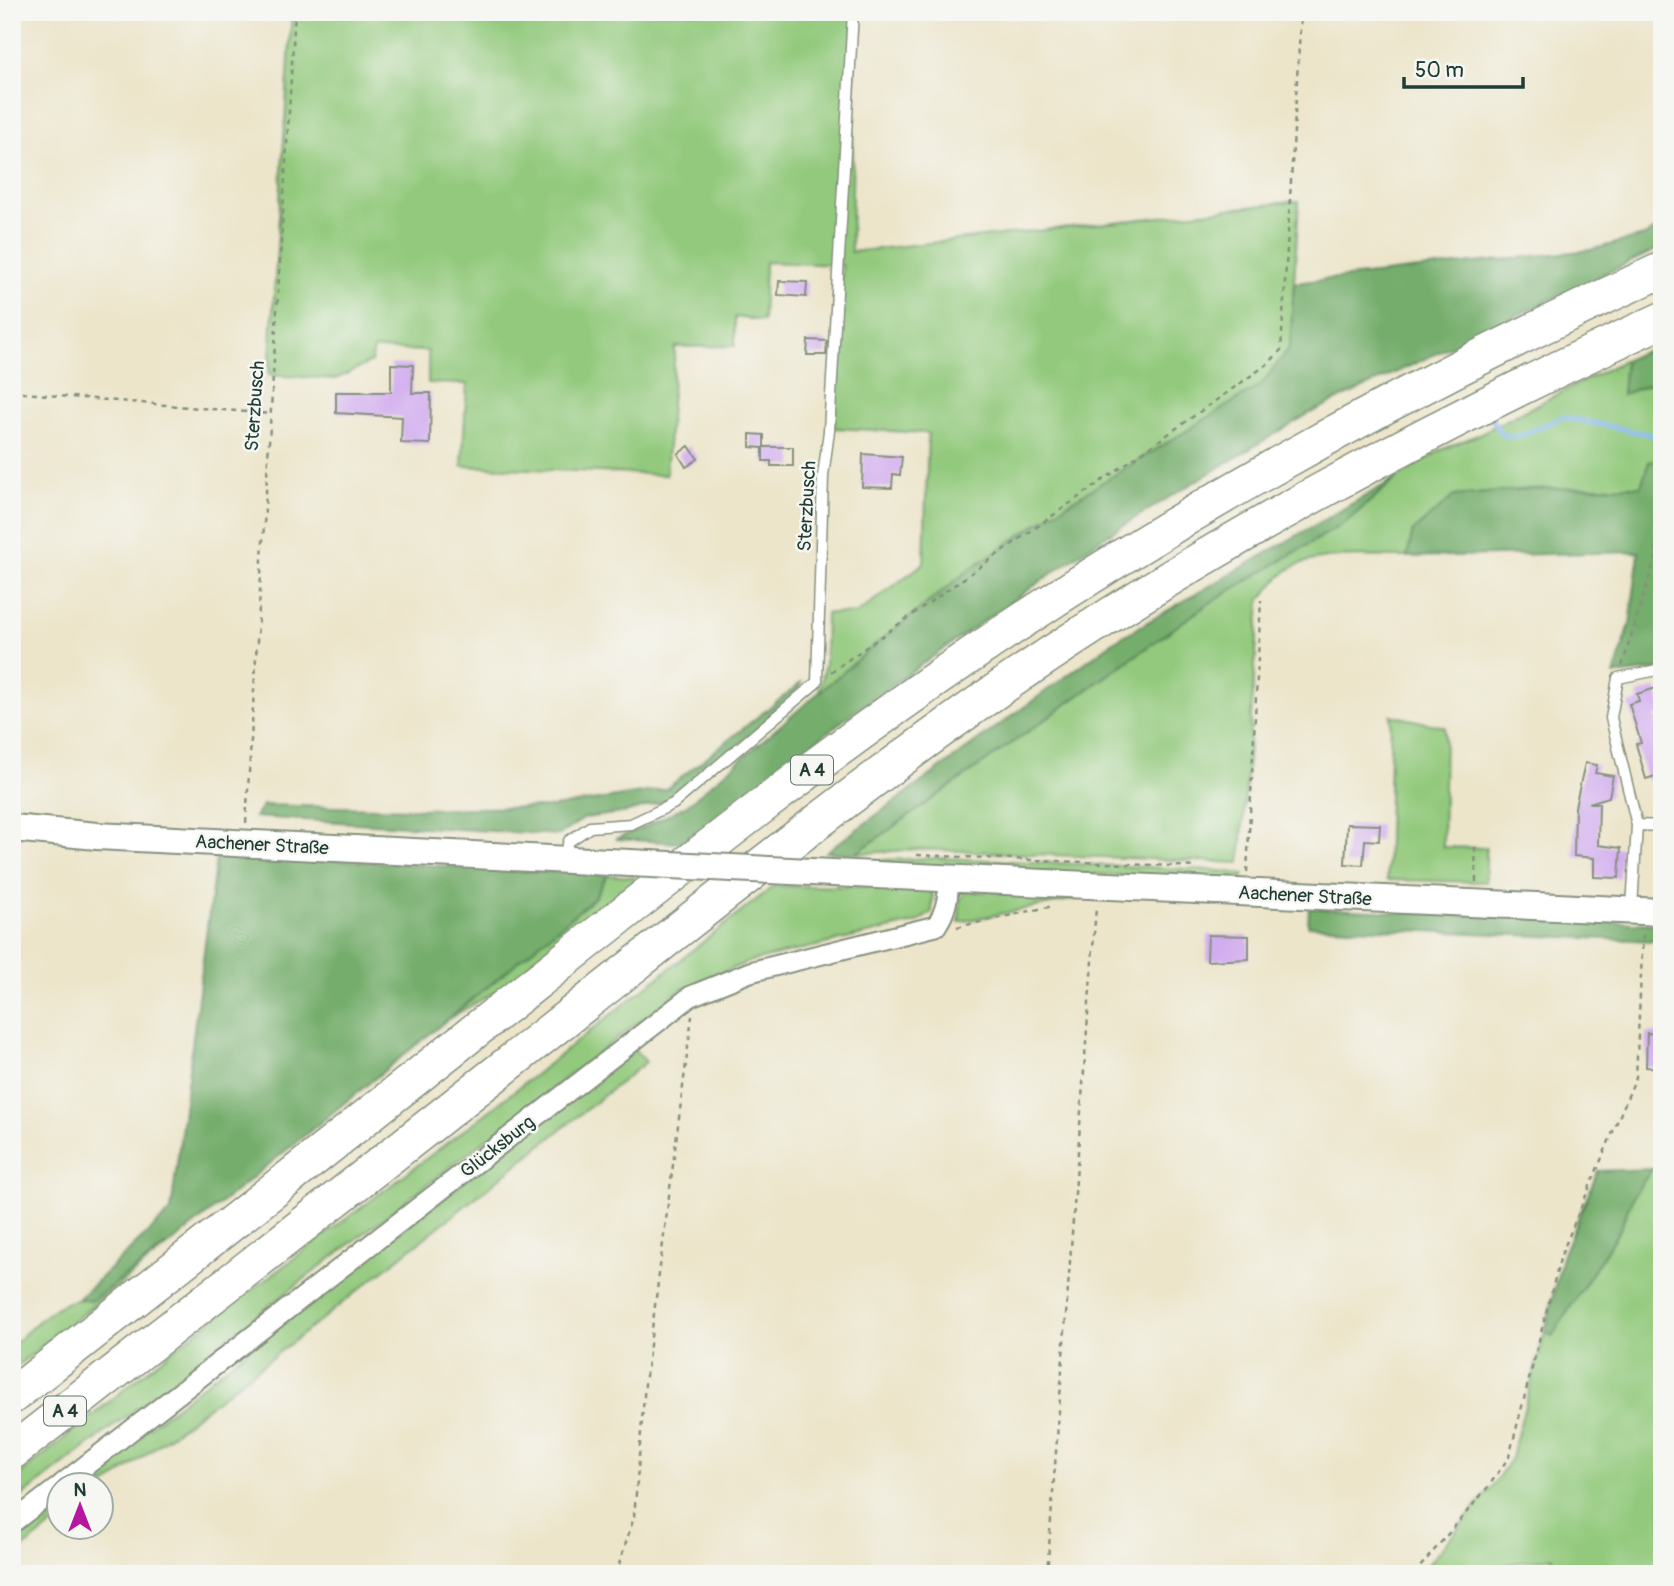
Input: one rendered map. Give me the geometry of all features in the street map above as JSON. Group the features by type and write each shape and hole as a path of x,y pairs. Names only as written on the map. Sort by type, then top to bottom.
{"highway":[{"name":"A 4","path":"12,1396 706,849 967,658 1082,582 1317,441 1437,377 1662,270"},
{"name":"A 4","path":"12,1452 732,887 997,691 1225,547 1345,477 1484,405 1662,320"}],"main road":[{"name":"Aachener Straße","path":"12,828 245,844 1646,911"}],"street":[{"path":"936,926 944,915 949,878"},
{"name":"Glücksburg","path":"80,1470 691,996 750,972 936,926"},
{"name":"Glücksburg","path":"12,1523 46,1497"}],"lane":[{"name":"Sterzbusch","path":"817,682 823,477 830,431 853,12"},
{"path":"1646,911 1637,825 1611,718 1618,678 1662,669"},
{"path":"562,859 569,841 590,827 631,824 673,804 817,682"},
{"path":"1637,825 1662,826"}],"path":[{"name":"Sterzbusch","path":"245,844 295,12"},
{"path":"817,682 1258,371 1281,350 1301,12"},
{"path":"12,392 271,414"},
{"path":"1618,678 1656,555 1662,457"},
{"path":"1245,892 1261,600"},
{"path":"1475,847 1476,903"},
{"path":"1047,1574 1097,902"},
{"path":"936,926 956,927 1061,904"},
{"path":"1414,1574 1488,1488 1509,1457 1560,1255 1636,1077 1646,911"},
{"path":"616,1574 634,1517 645,1384 693,1013 691,996"}],"green space":[{"path":"292,12 855,12 851,252 1299,201 1290,347 1261,385 1064,506 970,569 819,692 825,664 826,613 856,614 924,563 928,433 834,428 842,265 765,262 763,321 735,317 735,346 675,347 666,475 462,466 467,384 428,383 428,351 374,349 371,362 336,379 269,375"},
{"path":"1662,226 1662,247 1310,413 1101,539 861,707 680,843 615,839 687,805 864,654 970,569 1064,506 1261,385 1290,347 1294,283 1590,250 1644,236"},
{"path":"1662,344 1662,379 1622,395 1625,360"},
{"path":"1625,360 1622,395 1662,379 1662,460 1649,462 1641,486 1529,489 1413,531 1407,557 1339,557 1299,564 1273,584 1260,600 1240,863 919,849 855,854 1208,604 1346,522 1398,477 1441,450 1475,436"},
{"path":"1662,460 1662,669 1614,675 1630,624 1639,552 1407,557 1413,531 1454,496 1529,489 1641,486 1649,462"},
{"path":"1398,477 1346,522 1208,604 855,854 826,852 1113,642"},
{"path":"801,683 796,699 669,800 628,812 585,818 559,835 255,817 263,805 411,809 554,807 666,789"},
{"path":"1391,715 1445,727 1443,847 1486,848 1486,882 1387,880"},
{"path":"216,857 319,859 607,875 594,898 183,1234 91,1301 79,1298 171,1211"},
{"path":"943,858 1211,870 1244,874 1242,878 1217,880 872,864 877,860"},
{"path":"607,875 634,877 634,881 503,987 445,1021 594,898"},
{"path":"774,886 924,887 933,895 932,912 918,922 748,962 680,990 56,1470 46,1470 46,1478 12,1504 12,1481 175,1348 484,1115"},
{"path":"967,891 1078,895 1081,898 959,922 960,899"},
{"path":"1309,908 1654,924 1654,941 1308,926"},
{"path":"634,1049 646,1062 321,1320 116,1477 116,1470 94,1470"},
{"path":"1652,1169 1662,1169 1662,1574 1552,1574 1553,1557 1449,1574 1420,1574 1490,1490 1511,1458 1545,1332 1552,1336 1620,1229 1633,1196"},
{"path":"1652,1169 1633,1196 1620,1229 1552,1336 1545,1332 1562,1256 1598,1171"},
{"path":"183,1234 12,1370 12,1345 48,1313 69,1302 91,1301"},
{"path":"46,1508 46,1530 12,1557 12,1535"}],"building":[{"path":"779,281 807,282 806,297 778,295"},
{"path":"808,340 827,341 826,355 807,355"},
{"path":"391,364 413,365 412,393 431,393 430,444 401,443 402,417 336,413 336,392 391,392"},
{"path":"750,434 764,435 764,447 793,447 793,466 771,466 771,461 763,461 763,448 750,447"},
{"path":"689,446 698,459 686,467 678,454"},
{"path":"863,454 902,457 900,475 893,474 892,488 862,487"},
{"path":"1656,688 1662,706 1662,715 1654,717 1662,743 1662,774 1646,779 1636,744 1641,743 1629,704 1639,701 1637,694"},
{"path":"1585,763 1597,765 1595,773 1613,776 1609,797 1589,803 1599,803 1598,845 1621,848 1619,878 1594,877 1594,858 1574,856 1575,807"},
{"path":"1347,824 1380,825 1379,841 1365,840 1363,865 1345,864"},
{"path":"1208,935 1249,936 1249,959 1207,961"},
{"path":"1647,1033 1662,1034 1660,1068 1646,1067"}],"waterway":[{"path":"1490,416 1502,435 1517,437 1563,417 1662,437"}]}
